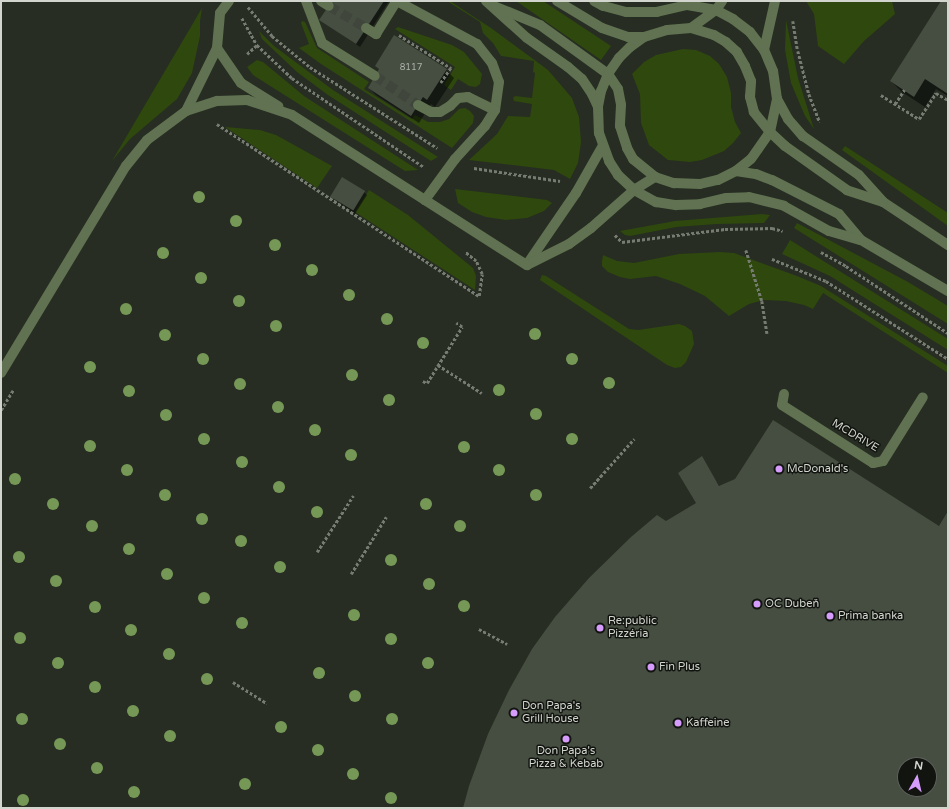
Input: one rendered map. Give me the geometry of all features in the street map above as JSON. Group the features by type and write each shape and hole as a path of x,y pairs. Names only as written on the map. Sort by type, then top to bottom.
{"street":[{"path":"306,1 322,43 375,76"},
{"path":"366,28 376,34 397,1 477,44 492,63 498,82 495,110 485,126 455,159 425,200"},
{"path":"557,1 602,28 628,37 644,38"},
{"path":"490,4 540,25 608,74 618,89 621,105 620,126 627,148 633,159 655,177 674,183 700,184 718,180 736,171 751,159 770,132 776,99 773,71 764,50 750,32 733,19 716,10 690,3 657,12 626,12 603,6 594,1"},
{"path":"691,28 716,10 722,1"},
{"path":"764,50 775,1"},
{"path":"186,111 217,48 220,14 228,2"},
{"path":"490,4 528,38 582,79 592,94 598,107"},
{"path":"948,245 882,202 847,190 785,146 770,132 754,112 750,97 751,82 745,66 737,52 726,42 714,35 691,28 667,30 644,38 630,47 619,58 608,74 601,91 598,107 598,127 602,147 618,175 634,190 656,202 676,205 700,204 726,198 749,197 784,206 829,231 861,240 948,291"},
{"path":"217,48 241,83 527,265"},
{"path":"422,107 431,112 440,112 450,106 458,98 468,97 495,110"},
{"path":"776,99 788,119 803,136 859,175 882,202"},
{"path":"1,373 126,166 147,140 186,111 217,101 247,100 292,115"},
{"path":"527,265 576,193 602,147"},
{"path":"736,171 756,174 772,180 839,214 861,240"},
{"path":"527,265 569,244 600,220 634,190 655,177"},
{"name":"MCDRIVE","path":"784,394 782,405 873,463 883,461 924,397"}],"path":[{"path":"228,2 240,16 257,45 292,78 424,166"},
{"path":"246,5 272,36 310,67 466,166 558,179 576,193"},
{"path":"392,31 450,68 422,107"},
{"path":"231,69 257,45"},
{"path":"895,104 904,90"},
{"path":"881,95 919,119 936,92 948,100"},
{"path":"217,101 217,124"},
{"path":"217,124 223,123"},
{"path":"217,124 479,296 482,274 476,261 464,251"},
{"path":"600,220 622,242 725,229 772,228 786,232"},
{"path":"746,250 762,301 767,334"},
{"path":"819,251 846,266 948,333"},
{"path":"772,259 826,281 948,359"},
{"path":"423,381 427,383 462,327 456,323"},
{"path":"438,365 482,393"},
{"path":"590,488 634,439"},
{"path":"317,552 353,496"},
{"path":"351,574 386,517"},
{"path":"479,629 507,644"},
{"path":"233,682 267,703"}],"green space":[{"path":"447,1 450,1 491,28 548,70 572,98 579,117 581,142 578,163 570,179 554,170 469,160 497,134 508,116 530,117 532,104 514,101 513,98 515,96 532,98 535,73 533,72 534,61 501,56 493,43 483,33 480,22"},
{"path":"516,1 543,1 611,46 601,60"},
{"path":"806,1 892,1 895,14 864,41 844,64 818,46 814,14"},
{"path":"202,8 200,36 192,73 177,99 130,139 112,161"},
{"path":"786,20 798,78 814,129 805,116 791,83 785,50"},
{"path":"302,21 305,22 317,48 369,82 364,89 412,119 415,115 428,122 440,122 449,119 459,109 465,108 474,116 473,123 452,148 321,64 299,48 309,44 301,23"},
{"path":"398,27 452,45 464,52 482,74 480,84 476,87 469,86 458,79 451,90 444,85 455,67 395,29"},
{"path":"259,31 274,46 333,90 438,157 431,161 328,95 297,72 262,39"},
{"path":"683,49 696,50 710,56 719,64 727,77 731,93 731,107 735,122 741,133 724,151 702,160 690,162 668,160 649,145 641,123 640,94 632,74 644,62 656,55"},
{"path":"257,60 263,62 304,96 418,170 405,171 253,75 247,67"},
{"path":"225,127 260,130 276,135 332,166 317,188"},
{"path":"845,146 948,213 948,226 842,150"},
{"path":"455,189 547,200 552,203 544,211 527,218 506,220 486,217 472,212 458,203"},
{"path":"369,190 408,215 473,268 476,276 475,290 355,212"},
{"path":"762,214 770,215 764,223 676,227 630,236 625,235 620,231 675,221"},
{"path":"797,223 908,282 948,306 948,324 794,228"},
{"path":"790,240 948,339 948,350 830,276 782,254"},
{"path":"720,252 734,253 821,286 948,366 948,373 823,293 813,309 804,305 786,301 764,300 749,304 729,316 705,296 680,284 656,276 630,279 620,277 608,272 602,266 603,255 617,261 634,263 679,254"},
{"path":"542,275 546,276 629,329 638,330 679,324 685,326 692,331 694,344 686,362 681,367 675,368 667,365 540,280"}],"building":[{"path":"332,1 384,1 356,44 319,20"},
{"path":"941,1 948,1 948,94 925,79 914,97 890,81"},
{"path":"394,35 447,69 427,100 423,97 411,116 368,88 379,69 375,66"},
{"path":"342,177 365,191 353,211 330,197"},
{"name":"OC Dubeň","path":"773,420 939,526 948,511 948,808 463,808 469,786 488,734 509,690 532,649 555,617 589,578 631,537 657,515 666,521 696,503 678,473 702,456 719,486 735,479"}],"tunnel":[{"path":"329,6 366,28"},
{"path":"375,76 418,105"}],"place":[{"name":"McDonald's","path":"779,469"},
{"name":"OC Dubeň","path":"757,604"},
{"name":"Prima banka","path":"830,616"},
{"name":"Re:public Pizzéria","path":"600,628"},
{"name":"Fin Plus","path":"651,667"},
{"name":"Don Papa's Grill House","path":"514,713"},
{"name":"Kaffeine","path":"678,723"},
{"name":"Don Papa's Pizza & Kebab","path":"566,739"}]}
